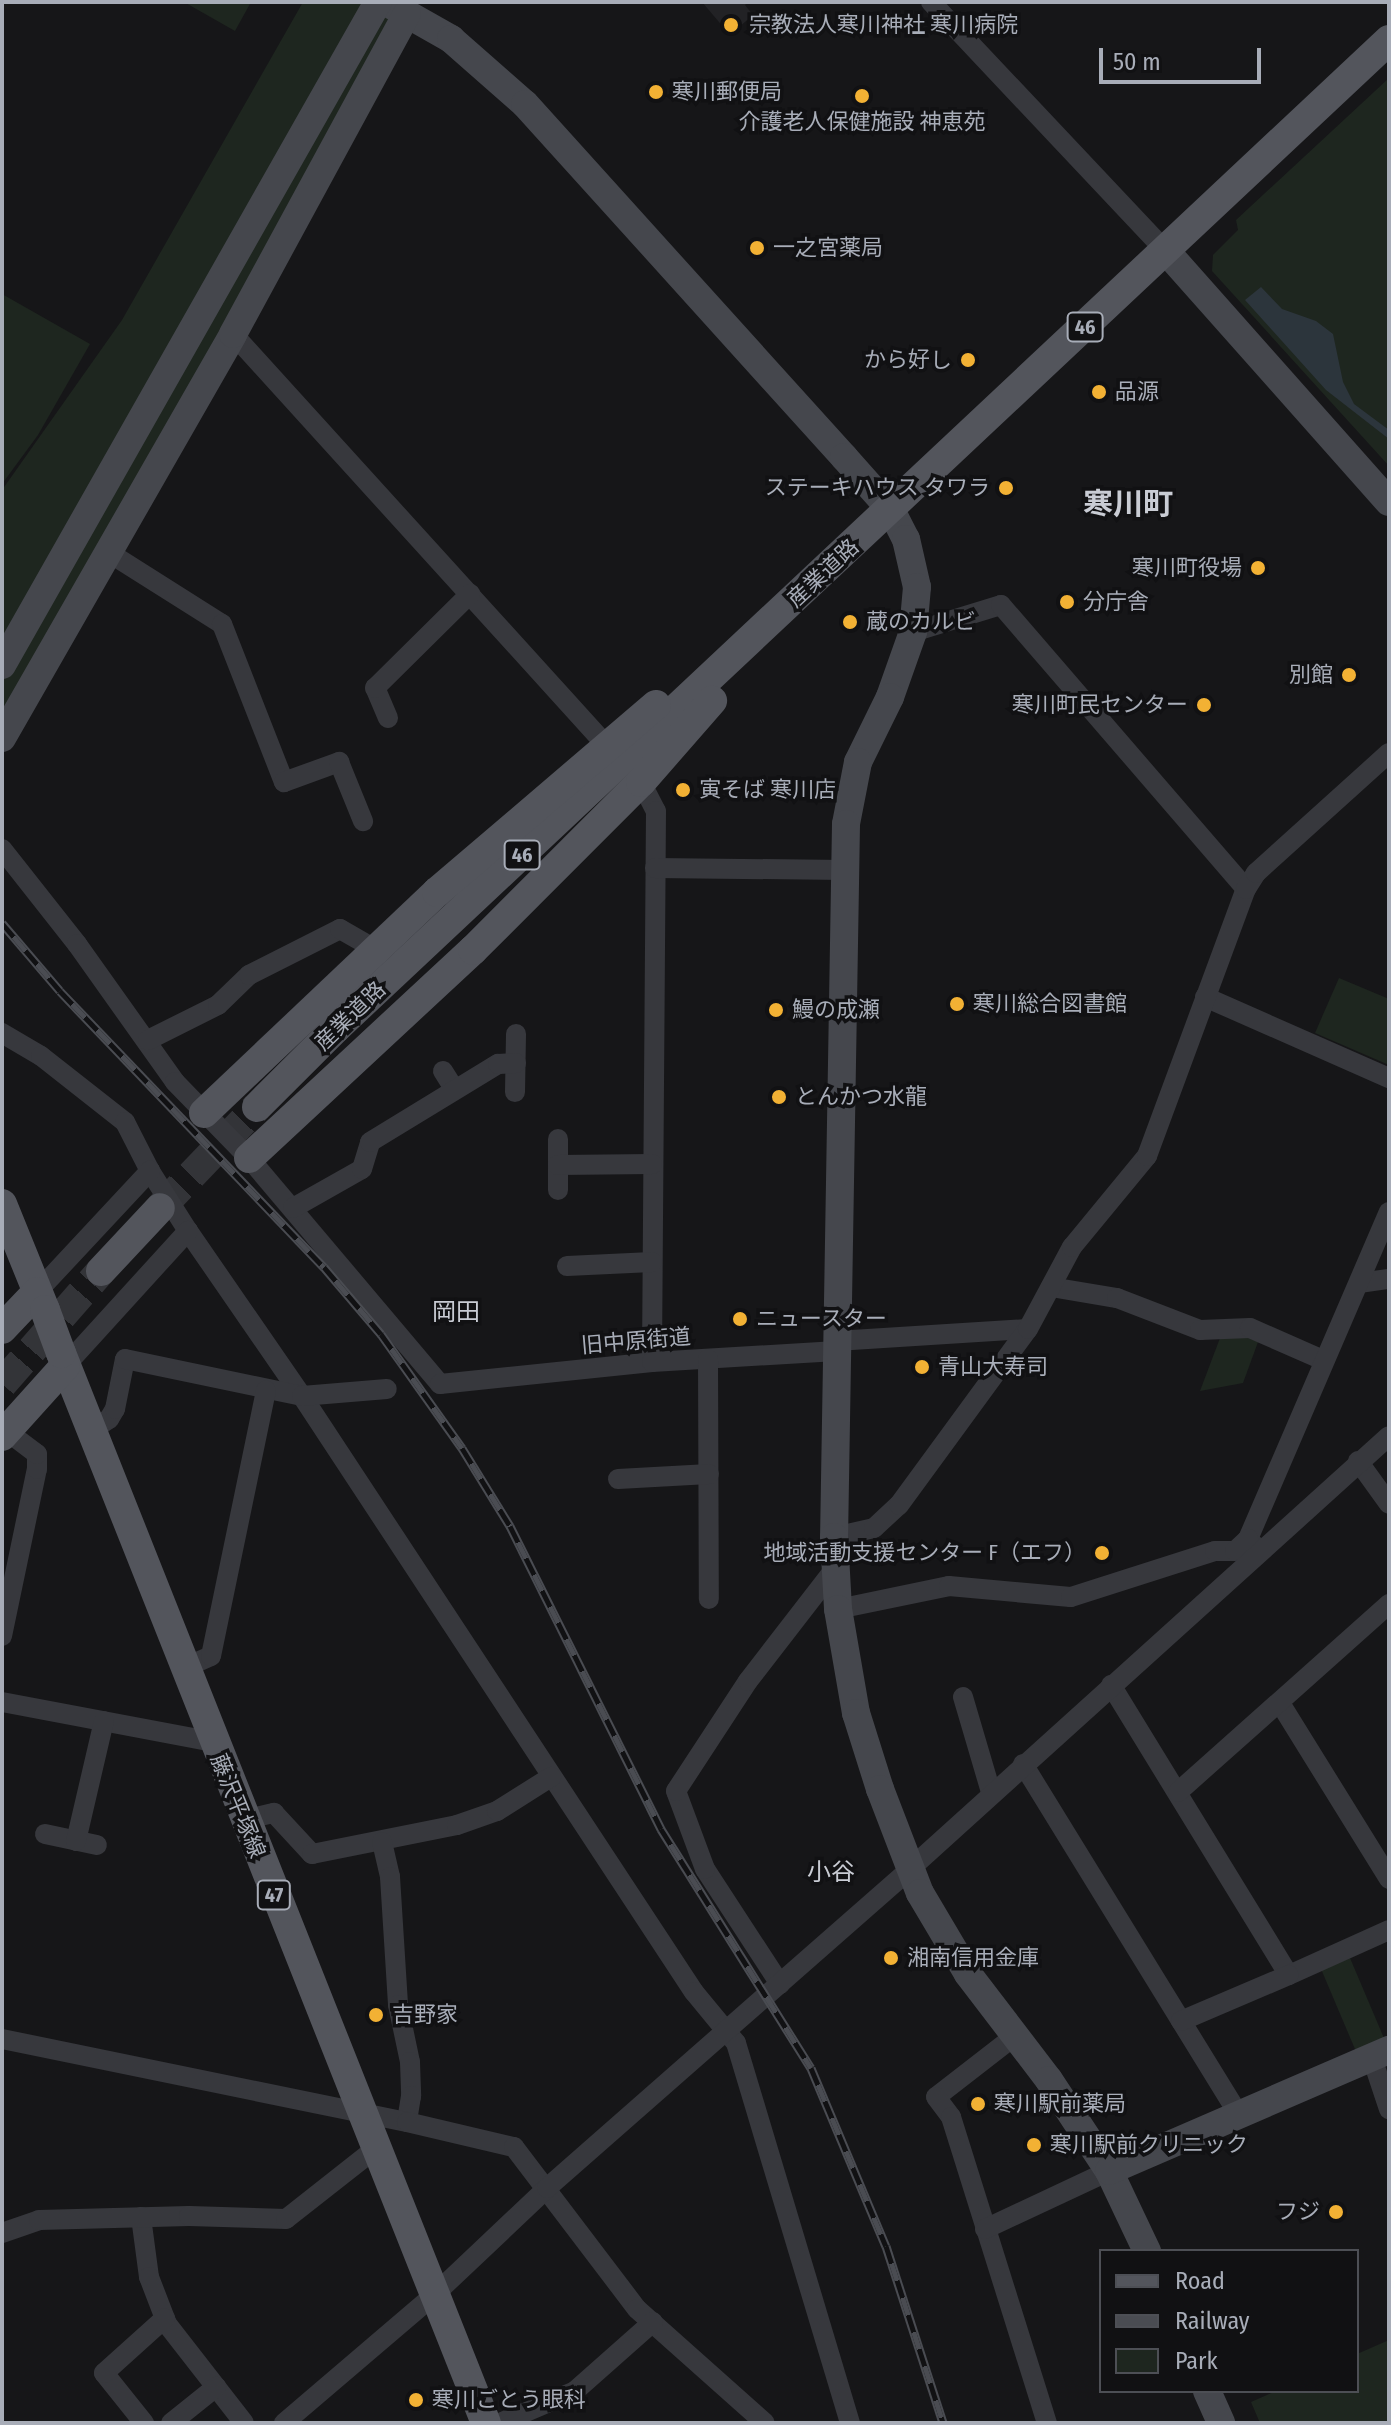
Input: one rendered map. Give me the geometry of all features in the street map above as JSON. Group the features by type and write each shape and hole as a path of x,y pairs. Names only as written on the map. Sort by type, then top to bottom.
{"main road":[{"name":"産業道路","path":"257,1107 336,1028 1389,40"},
{"path":"249,1158 473,950 641,782 707,707 771,623"},
{"path":"204,1113 375,949 607,746 674,691 708,682"},
{"name":"47","path":"2,1204 63,1359"},
{"path":"101,1271 160,1208"},
{"path":"2,1329 41,1301"},
{"path":"4,1433 63,1359"},
{"name":"藤沢平塚線","path":"63,1359 186,1667 243,1820 486,2423"}],"street":[{"path":"2,665 378,2"},
{"path":"931,2 1165,250 1389,502"},
{"path":"2,738 233,334 402,6 451,39 525,104 891,510 913,560 917,587 913,632 890,697 858,762 846,824 834,1537 838,1609 856,1713 880,1789 927,1906 968,1974 1016,2035 1109,2171 1146,2249"},
{"path":"233,334 607,746"},
{"path":"108,552 222,624 284,782 339,762 363,821"},
{"path":"388,718 375,688 470,594"},
{"path":"913,632 1001,605 1246,889"},
{"path":"834,1537 874,1528 899,1505 1028,1329 1072,1247 1147,1156 1246,889 1267,862 1389,753"},
{"path":"641,782 656,811 652,1362"},
{"path":"2,849 148,1040 175,1082 293,1208 362,1169 370,1142 498,1064 516,1063"},
{"path":"655,868 845,870"},
{"path":"148,1040 218,1005 249,975 340,929 375,949"},
{"path":"1205,997 1389,1078"},
{"path":"2,1033 63,1072 125,1122 150,1171 188,1231 302,1396 694,1992 726,2031 743,2059 848,2422"},
{"path":"515,1092 516,1034"},
{"path":"443,1071 455,1090"},
{"path":"400,1124 411,1143"},
{"path":"558,1139 558,1190"},
{"path":"558,1165 652,1164"},
{"path":"41,1301 150,1171"},
{"name":"旧中原街道","path":"293,1208 440,1384 1028,1329"},
{"path":"1254,1545 1323,1360 1389,1212"},
{"path":"63,1359 188,1231"},
{"path":"567,1266 652,1262"},
{"path":"1359,1283 1389,1279"},
{"path":"1051,1287 1117,1298 1200,1330 1250,1328 1323,1360"},
{"path":"91,1431 109,1419 115,1409 125,1359 266,1391 302,1396 387,1389"},
{"path":"708,1359 709,1599"},
{"path":"186,1667 211,1656 266,1391"},
{"path":"2,1636 37,1469 37,1454 4,1433"},
{"path":"284,2423 434,2295 547,2188 911,1868 1111,1685 1254,1545 1389,1436"},
{"path":"1358,1461 1389,1504"},
{"path":"618,1479 709,1474"},
{"path":"838,1609 949,1586 1071,1597 1215,1551 1235,1551 1254,1545"},
{"path":"780,1984 705,1869 676,1791 748,1681 836,1567"},
{"path":"1178,1792 1389,1604"},
{"path":"1111,1685 1289,1975"},
{"path":"963,1697 991,1792"},
{"path":"2,1702 213,1742"},
{"path":"1280,1703 1389,1879"},
{"path":"76,1841 104,1721"},
{"path":"1023,1764 1238,2114"},
{"path":"243,1820 274,1813 312,1854 457,1825 497,1811 551,1777"},
{"path":"45,1834 97,1845"},
{"path":"382,1842 390,1877 398,2005 410,2062 411,2096 407,2122"},
{"path":"1181,2021 1389,1930"},
{"path":"1016,2035 936,2097 951,2117 1047,2423"},
{"path":"2,2039 514,2147 637,2309 765,2423"},
{"path":"985,2229 1109,2171 1380,2054 1389,2109"},
{"path":"2,2233 39,2220 141,2217 286,2219 375,2149"},
{"path":"141,2217 149,2277 165,2318 244,2423"},
{"path":"144,2423 104,2373 165,2318"},
{"path":"500,2423 575,2391 653,2322"},
{"path":"171,2423 216,2387"},
{"path":"1208,2393 1221,2423"}],"shaded area":[{"name":"宗教法人寒川神社 寒川病院","path":"702,2 748,2 745,5 753,15 730,35"},
{"path":"1261,287 1282,309 1316,321 1333,334 1343,382 1354,404 1389,430 1389,439 1326,390 1245,300"}],"green space":[{"path":"184,2 251,2 235,31"},
{"path":"303,2 412,2 2,728 2,490 122,320"},
{"path":"1389,78 1389,466 1212,271 1213,255 1238,230 1236,220"},
{"path":"2,294 90,344 38,435 2,484"},
{"path":"1339,978 1389,999 1389,1065 1315,1033"},
{"path":"1243,1336 1258,1342 1243,1383 1200,1391 1220,1338"},
{"path":"1350,1958 1384,2039 1356,2051 1321,1970"},
{"path":"1389,2340 1389,2423 1260,2423 1251,2402 1271,2393 1359,2393 1359,2353"}],"tunnel":[{"path":"160,1208 257,1107"},
{"path":"2,1384 101,1271"}],"railway":[{"path":"2,923 60,991 324,1267 381,1334 462,1448 510,1526 661,1829 811,2068 886,2246 943,2423"}],"place":[{"name":"宗教法人寒川神社 寒川病院","path":"731,25"},
{"name":"寒川郵便局","path":"656,92"},
{"name":"介護老人保健施設 神恵苑","path":"862,96"},
{"name":"一之宮薬局","path":"757,248"},
{"name":"から好し","path":"968,360"},
{"name":"品源","path":"1099,392"},
{"name":"ステーキハウス タワラ","path":"1006,488"},
{"name":"寒川町役場","path":"1258,568"},
{"name":"分庁舎","path":"1067,602"},
{"name":"蔵のカルビ","path":"850,622"},
{"name":"別館","path":"1349,675"},
{"name":"寒川町民センター","path":"1204,705"},
{"name":"寅そば 寒川店","path":"683,790"},
{"name":"寒川総合図書館","path":"957,1004"},
{"name":"鰻の成瀬","path":"776,1010"},
{"name":"とんかつ水龍","path":"779,1097"},
{"name":"ニュースター","path":"740,1319"},
{"name":"青山大寿司","path":"922,1367"},
{"name":"地域活動支援センター F（エフ）","path":"1102,1553"},
{"name":"湘南信用金庫","path":"891,1958"},
{"name":"吉野家","path":"376,2015"},
{"name":"寒川駅前薬局","path":"978,2104"},
{"name":"寒川駅前クリニック","path":"1034,2145"},
{"name":"フジ","path":"1336,2212"},
{"name":"寒川ごとう眼科","path":"416,2400"}],"district":[{"name":"寒川町","path":"1128,504"},
{"name":"岡田","path":"456,1313"},
{"name":"小谷","path":"831,1873"}]}
